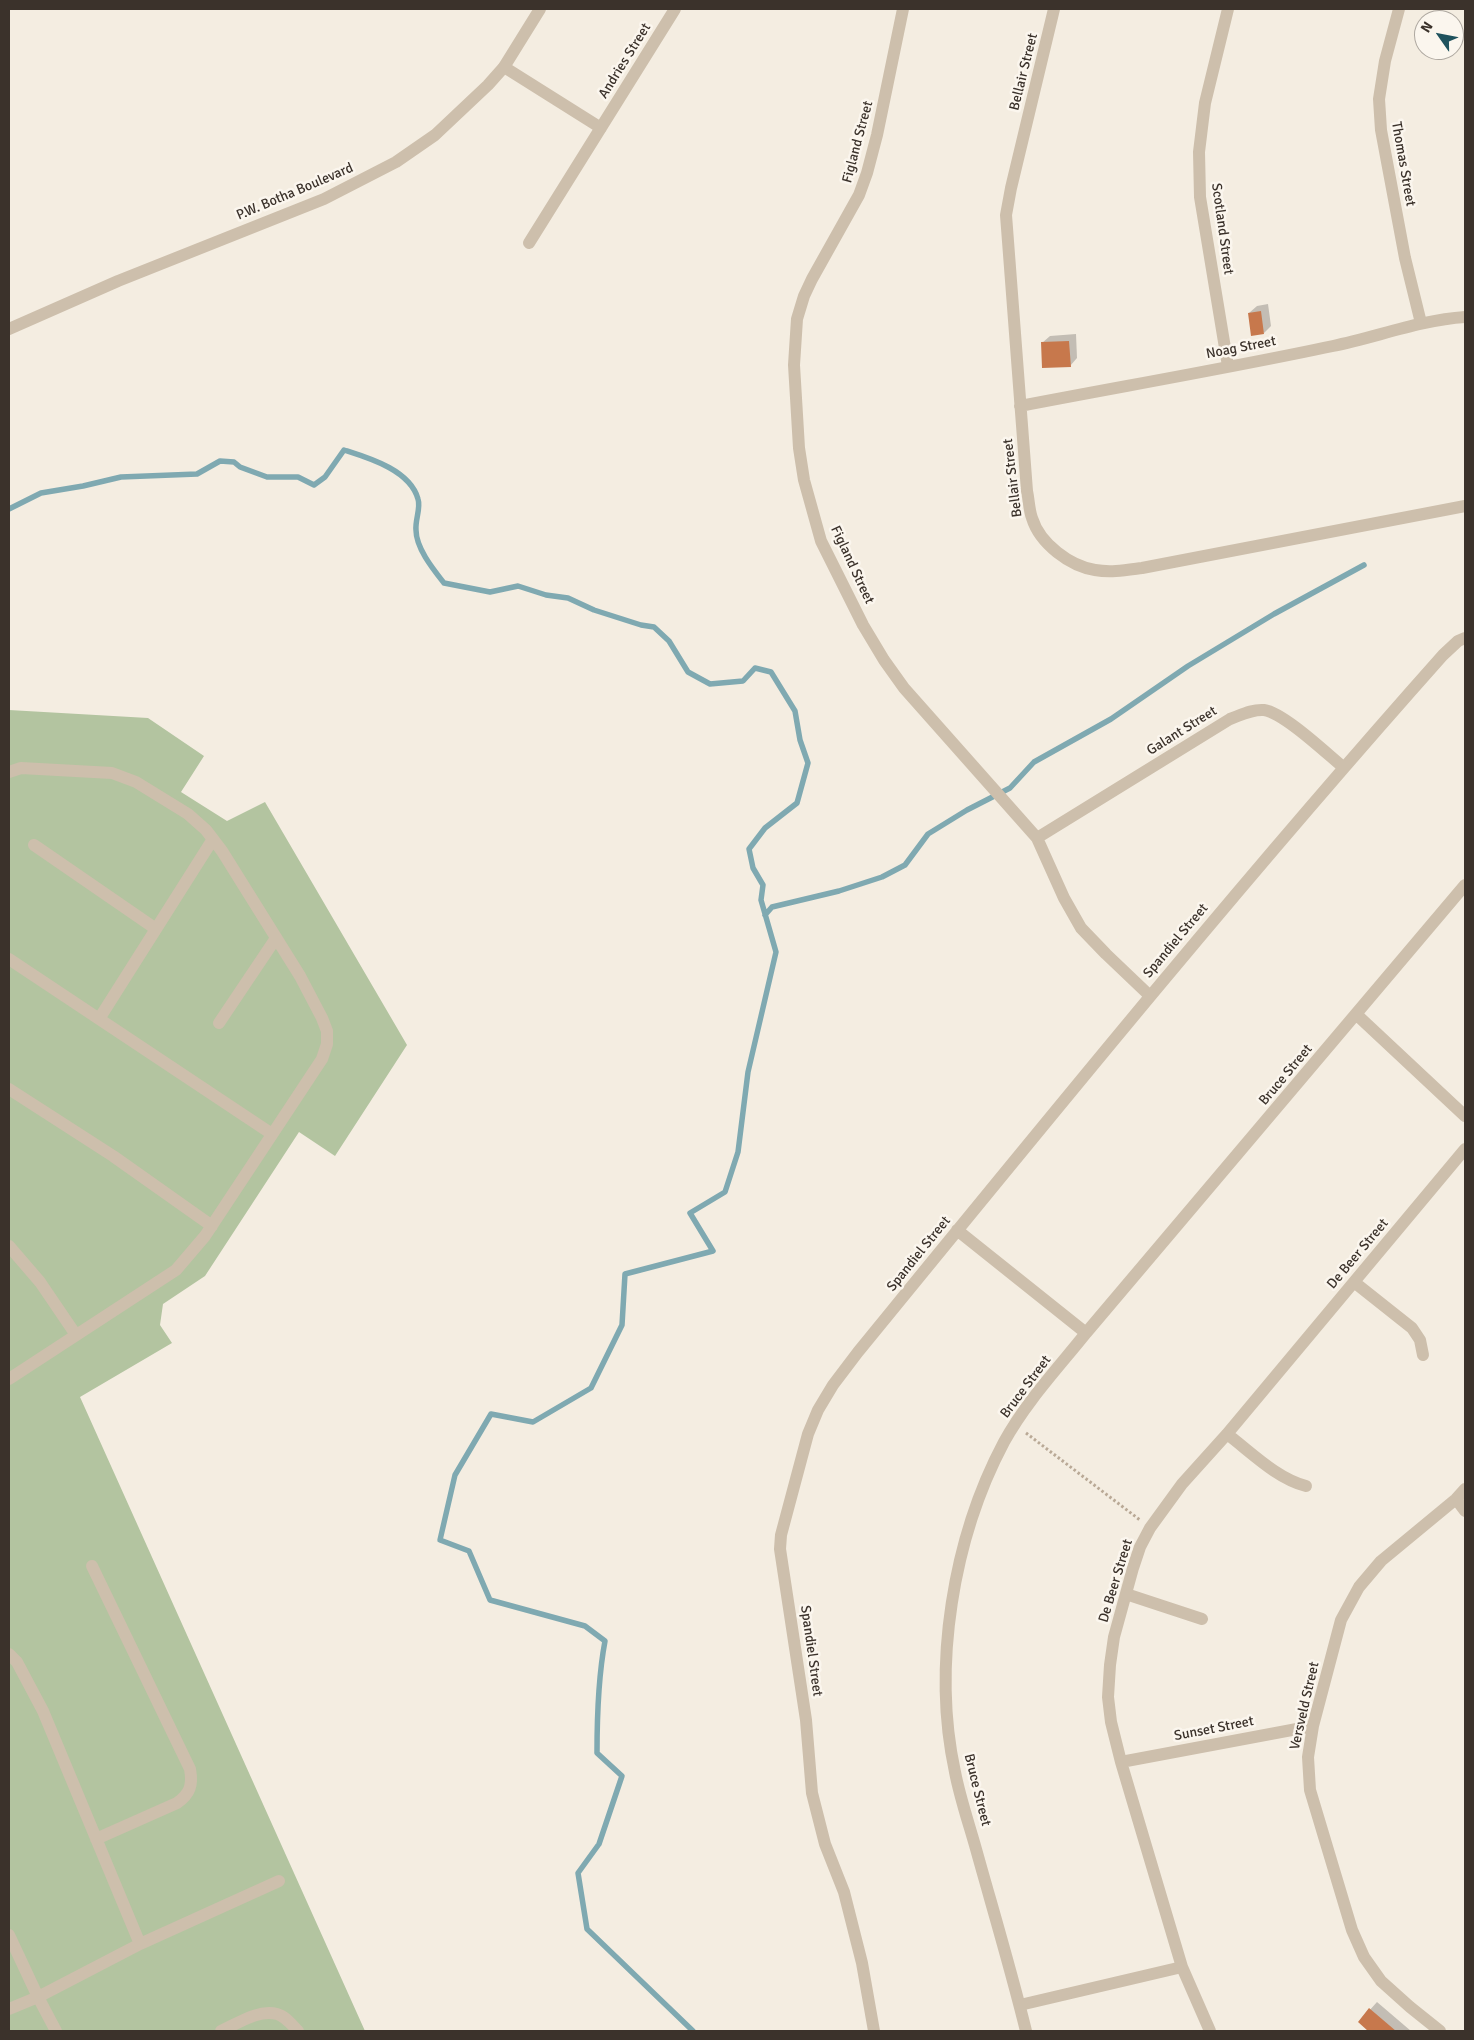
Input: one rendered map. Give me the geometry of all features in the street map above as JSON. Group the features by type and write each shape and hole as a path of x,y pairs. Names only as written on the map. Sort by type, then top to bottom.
{"street":[{"name":"P.W. Botha Boulevard","path":"9,329 118,281 324,198 396,162 435,135 488,85 504,67 540,9"},
{"name":"Andries Street","path":"529,243 675,9"},
{"name":"Figland Street","path":"903,9 867,173 859,195 812,279 804,296 797,319 794,356 799,448 804,480 821,541 863,624 884,660 904,688 1037,838 1064,898 1082,928 1106,954 1150,995"},
{"name":"Bellair Street","path":"1054,9 1006,215 1027,492 1032,519 1042,538 1073,562 1095,570 1117,571 1142,568 1465,506"},
{"name":"Scotland Street","path":"1228,9 1205,103 1199,152 1200,197 1228,366"},
{"name":"Thomas Street","path":"1399,9 1379,99 1380,130 1405,258 1421,323"},
{"path":"504,67 601,128"},
{"name":"Noag Street","path":"1020,406 1333,346 1435,319 1465,317"},
{"name":"Spandiel Street","path":"874,2031 862,1963 844,1892 825,1844 812,1793 806,1720 781,1559 781,1535 808,1434 818,1410 833,1385 858,1352 1150,995 1343,767 1443,655 1458,641 1465,638"},
{"name":"Galant Street","path":"1037,838 1230,719 1252,711 1265,710 1281,717 1343,767"},
{"path":"9,772 21,768 112,773 136,782 188,814 213,839 300,976 327,1031 327,1044 322,1058 212,1226 190,1256 176,1270 9,1379"},
{"path":"99,1019 213,839"},
{"path":"34,845 156,929"},
{"name":"Bruce Street","path":"1026,2031 955,1772 946,1710 946,1657 954,1588 967,1538 982,1492 1004,1442 1015,1425 1086,1333 1465,885"},
{"path":"220,1023 276,938"},
{"path":"10,961 272,1134"},
{"path":"1357,1014 1465,1116"},
{"path":"9,1089 114,1156 212,1226"},
{"name":"De Beer Street","path":"1210,2031 1182,1967 1121,1762 1111,1722 1108,1697 1114,1637 1126,1594 1140,1547 1150,1528 1182,1484 1227,1434 1465,1149"},
{"path":"957,1230 1086,1333"},
{"path":"9,1246 40,1282 76,1335"},
{"path":"1354,1282 1412,1328 1420,1340 1423,1355"},
{"path":"1227,1434 1280,1474 1293,1482 1306,1486"},
{"name":"Versveld Street","path":"1440,2031 1381,1981 1364,1957 1352,1930 1310,1790 1308,1756 1313,1726 1341,1620 1359,1587 1381,1560 1465,1490"},
{"path":"1456,1499 1465,1511"},
{"path":"92,1566 190,1769 192,1782 185,1798 177,1803 96,1839"},
{"path":"1126,1594 1202,1619"},
{"path":"9,1654 17,1662 43,1711 140,1944"},
{"name":"Sunset Street","path":"1121,1762 1313,1726"},
{"path":"9,2009 38,1997 140,1944 278,1881"},
{"path":"9,1935 56,2031"},
{"path":"1020,2005 1182,1967"},
{"path":"221,2031 253,2016 266,2014 278,2014 288,2020 298,2031"}],"path":[{"path":"1015,1425 1150,1528"}],"green space":[{"path":"9,710 148,718 204,756 181,792 227,821 265,802 407,1045 335,1156 299,1132 205,1276 163,1304 160,1325 172,1343 80,1397 365,2031 9,2031"}],"building":[{"path":"1261,311 1264,334 1251,336 1248,313"},
{"path":"1069,341 1071,367 1042,368 1041,342"},
{"path":"1369,2008 1396,2031 1368,2031 1358,2022"}],"waterway":[{"path":"9,509 41,493 121,477 197,474 220,461 234,462 240,467 267,477 298,477 314,485 325,477 344,450 376,461 398,473 414,489 419,503 416,526 419,544 426,558 444,583 490,592 518,586 546,595 568,598 594,610 641,625 654,627 669,641 688,672 710,684 743,681 755,668 771,672 795,711 800,740 808,763 797,803 765,828 749,849 753,868 763,885 761,900 776,952 748,1072 738,1152 725,1192 690,1213 713,1251 625,1274 622,1325 591,1388 533,1422 491,1414 455,1475 440,1540 469,1551 490,1600 585,1626 605,1641 598,1697 597,1753 622,1776 599,1844 578,1873 587,1929 693,2031"},
{"path":"765,915 772,907 839,891 882,877 905,865 928,834 967,810 1010,788 1034,762 1111,719 1188,666 1274,614 1364,565"}]}
